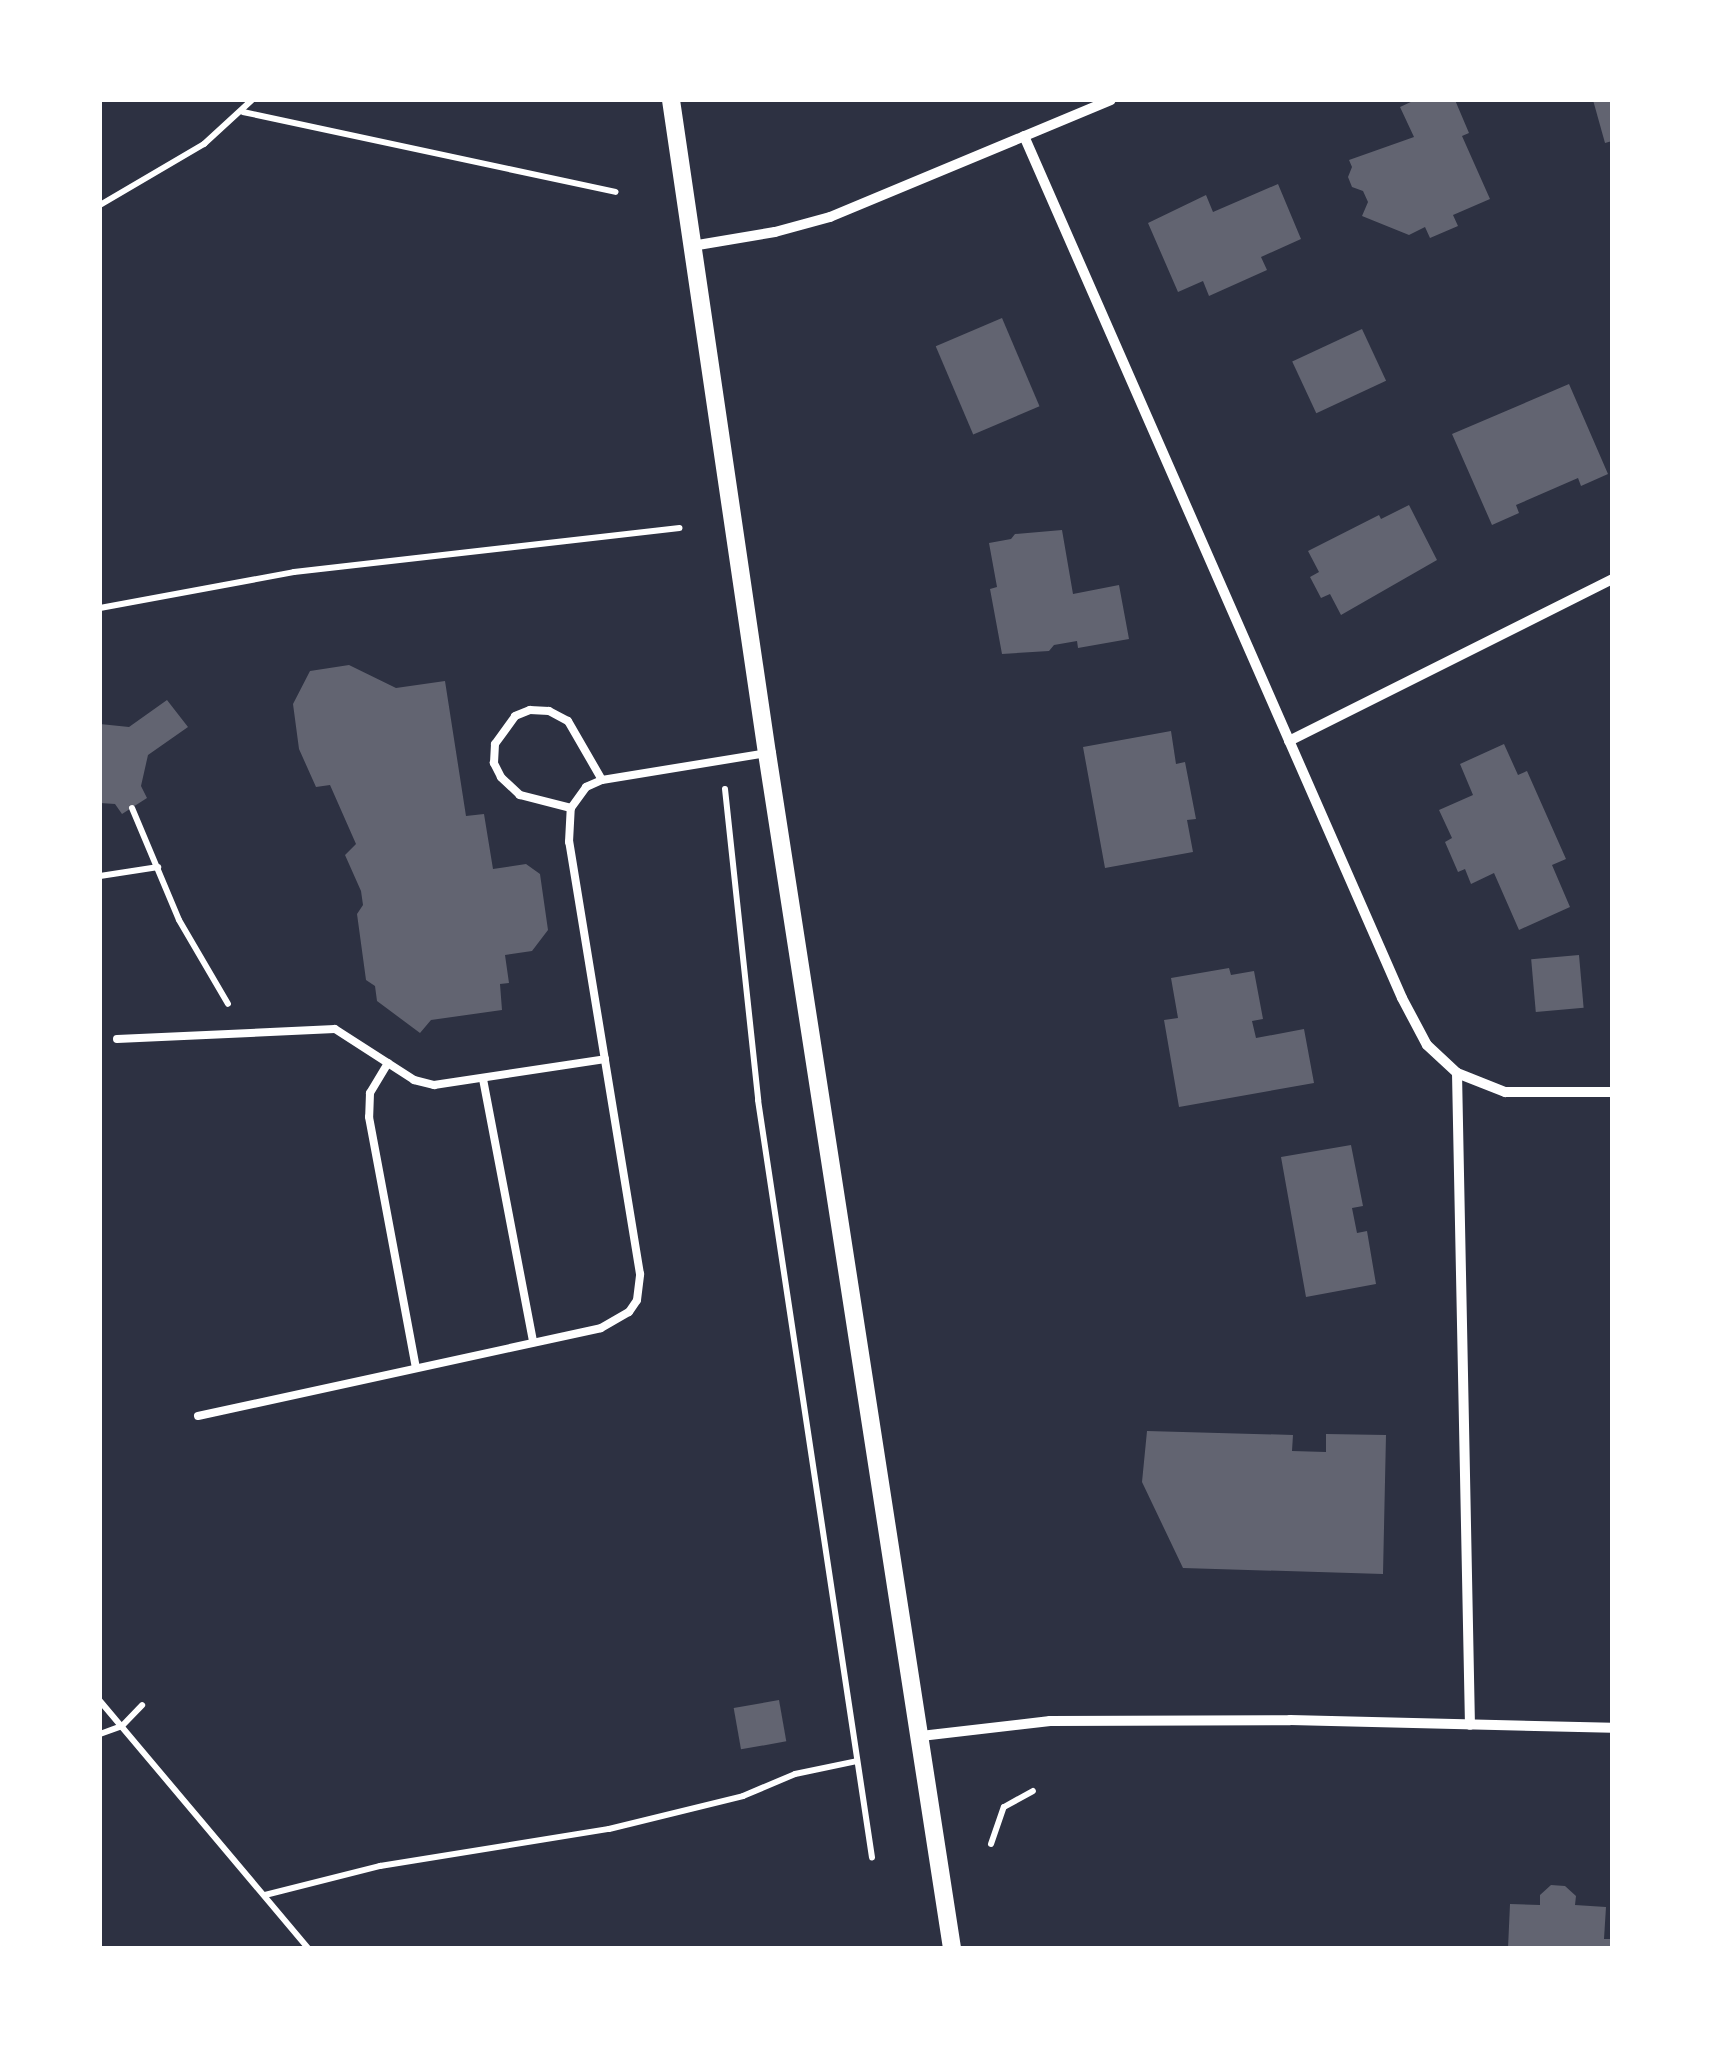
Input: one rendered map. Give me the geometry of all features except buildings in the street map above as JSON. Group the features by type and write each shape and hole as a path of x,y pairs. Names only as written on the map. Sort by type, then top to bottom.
{"street":[{"path":"671,100 766,753 952,1948"},
{"path":"692,246 816,222 1111,100"},
{"path":"1024,136 1413,1022 1434,1052 1458,1072 1505,1092 1612,1092"},
{"path":"1289,741 1612,579"},
{"path":"1458,1072 1470,1724"},
{"path":"921,1736 1050,1721 1612,1728"}],"lane":[{"path":"571,808 520,795 500,778 494,763 495,744 515,716 530,710 550,712 568,721 602,780"},
{"path":"198,1416 616,1322 637,1300 640,1274 569,842 571,808 586,787 602,780 766,753"},
{"path":"117,1039 335,1029 424,1083 483,1079 605,1058"},
{"path":"388,1063 370,1092 369,1117 416,1368"},
{"path":"483,1079 534,1342"}],"path":[{"path":"100,205 157,174 243,112 252,100"},
{"path":"243,112 616,192"},
{"path":"100,608 294,572 680,528"},
{"path":"721,760 758,1100 872,1856"},
{"path":"132,808 179,920 244,1032"},
{"path":"100,876 158,867"},
{"path":"100,1701 308,1948"},
{"path":"100,1734 122,1726 142,1706"},
{"path":"265,1895 380,1866 610,1829 743,1796 795,1774 857,1761"},
{"path":"990,1844 1004,1808 1033,1791"}]}
